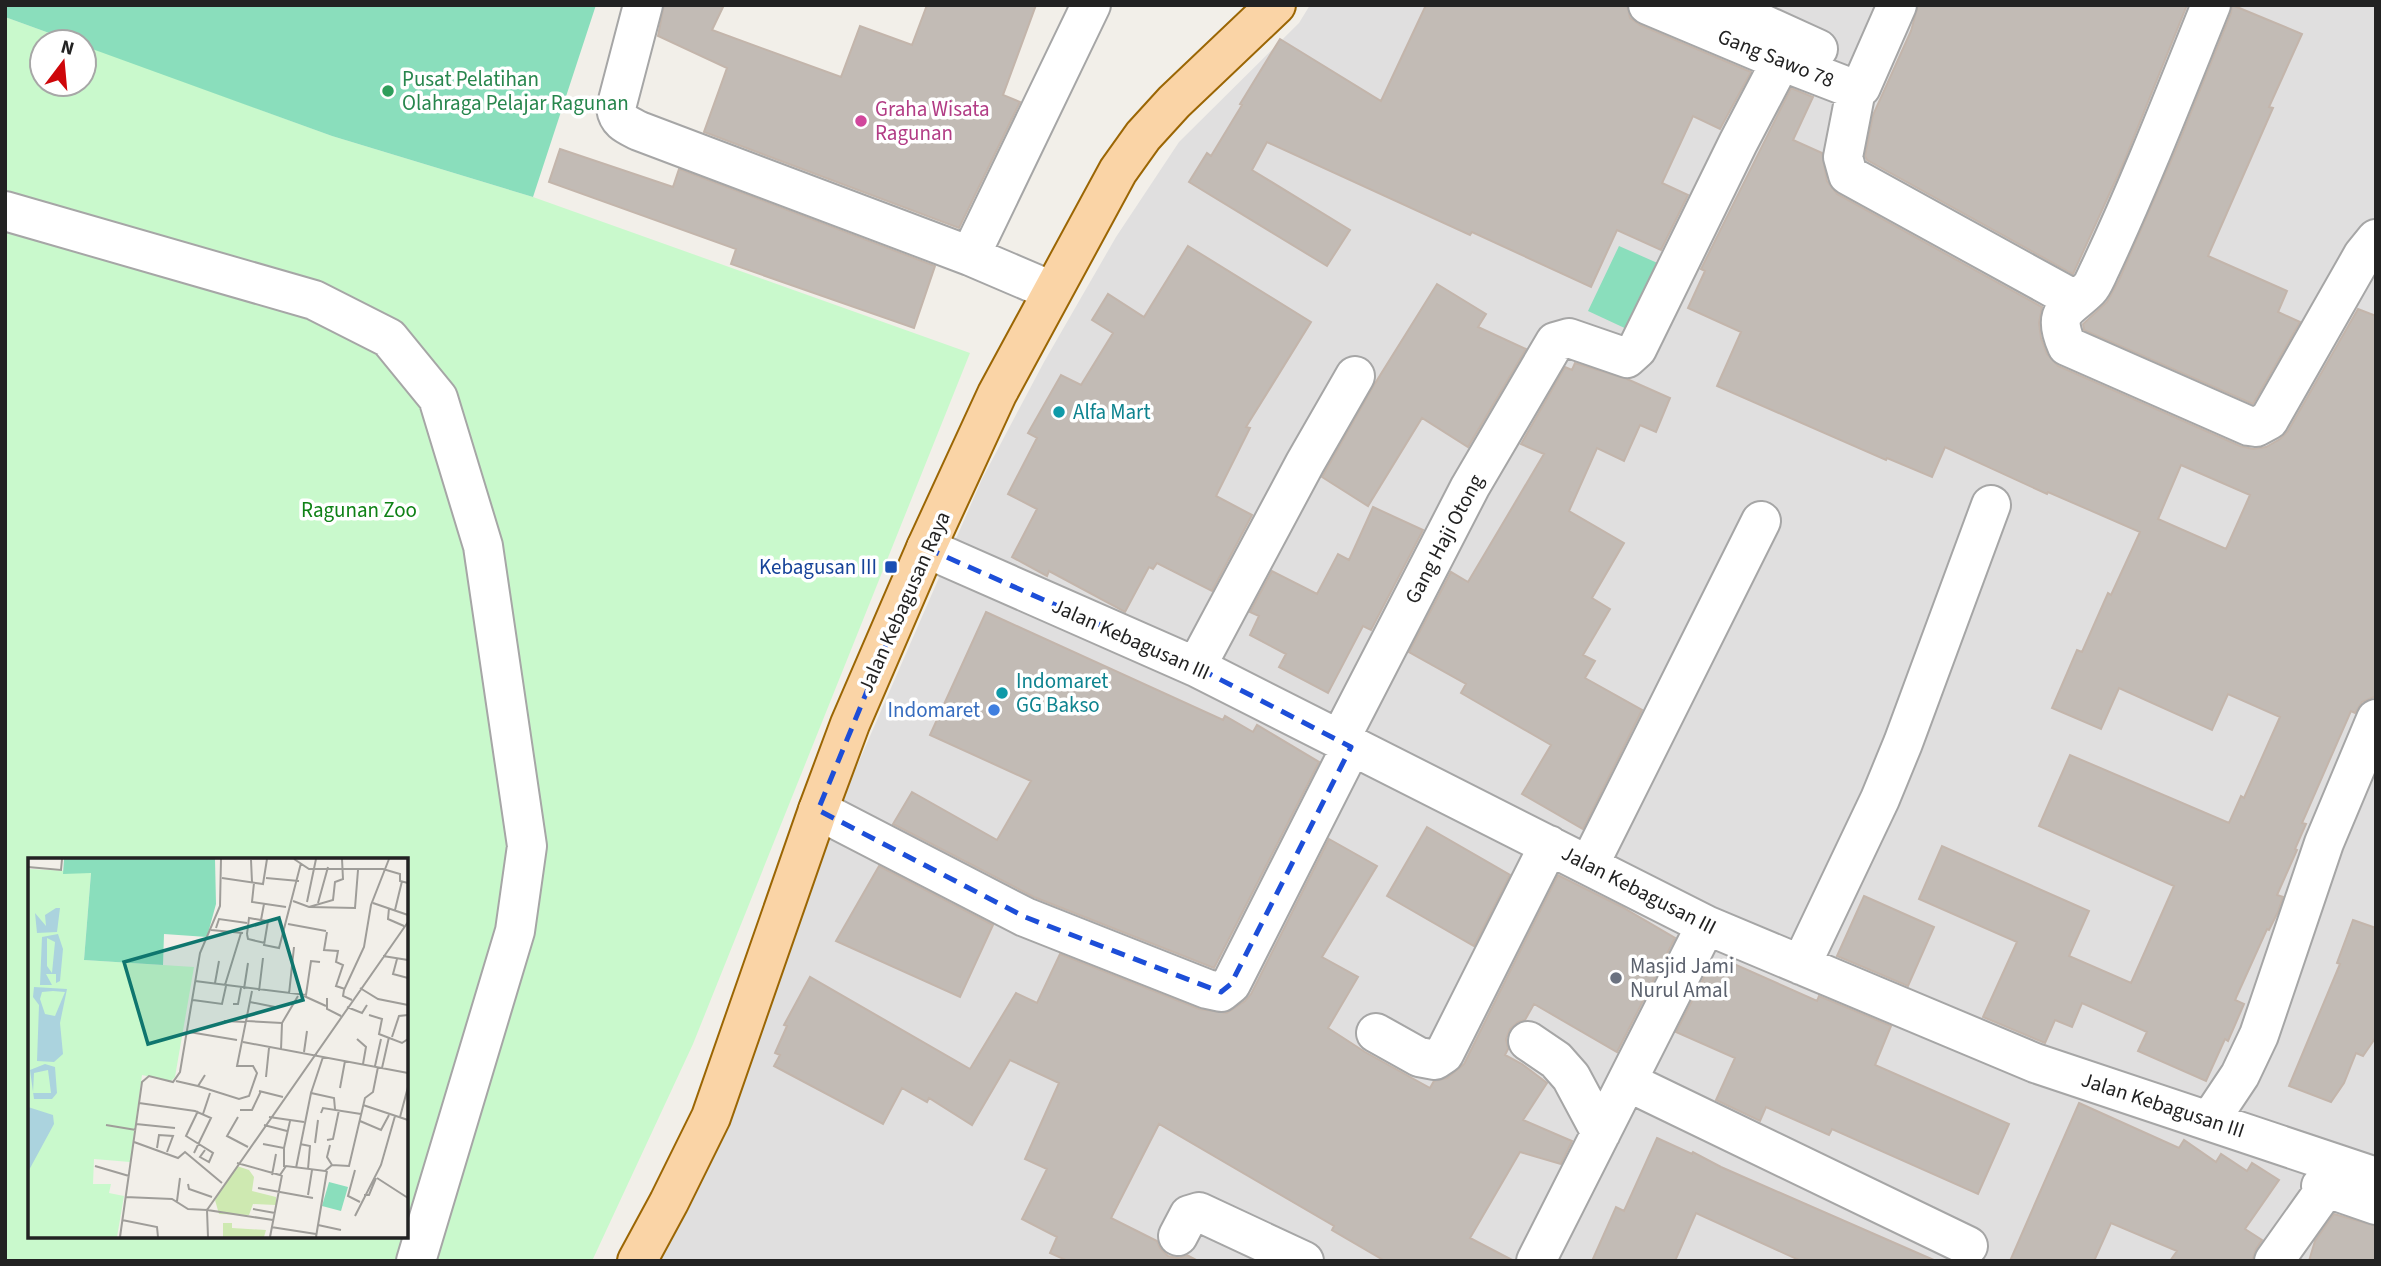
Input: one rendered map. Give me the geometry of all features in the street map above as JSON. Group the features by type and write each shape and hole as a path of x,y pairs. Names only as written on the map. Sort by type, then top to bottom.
{"main road":[{"name":"Jalan Kebagusan Raya","path":"646,1259 669,1202 711,1117 850,724 926,548 997,394 1118,171 1143,136 1174,102 1276,5"}],"street":[{"path":"643,5 616,108 617,117 624,123 970,256 1052,291"},
{"path":"970,256 1091,5"},
{"name":"Gang Sawo 78","path":"1648,5 1781,61 1854,77 1861,87 1897,5"},
{"path":"1721,5 1854,77 1843,157 1848,175 2075,300"},
{"path":"2211,5 2127,211 2090,288 2067,306 2061,319 2060,331 2067,346 2256,427 2269,420 2372,251"},
{"name":"Gang Haji Otong","path":"818,810 1025,917 1207,989 1221,992 1231,984 1470,487 1555,342 1569,338 1620,357 1627,358 1634,354 1781,61"},
{"path":"5,211 314,300 389,338 438,398 483,546 527,846 515,931 416,1261"},
{"path":"1196,667 1305,463 1355,376"},
{"path":"1801,965 1880,799 1991,505"},
{"path":"1589,866 1761,521"},
{"name":"Jalan Kebagusan III","path":"926,548 1196,667 1706,925 2035,1063 2376,1177"},
{"path":"2210,1120 2240,1075 2259,1035 2324,843 2376,719"},
{"path":"1376,1033 1419,1057 1435,1060 1444,1054 1549,845"},
{"path":"1536,1261 1706,925"},
{"path":"1528,1041 1556,1060 1571,1077 1601,1133"},
{"path":"2035,1063 2053,1081 2195,1142 2376,1205"},
{"path":"1628,1082 1968,1246"},
{"path":"2274,1261 2326,1188"},
{"path":"1178,1236 1189,1214 1199,1212 1304,1261"}],"highlighted area":[{"path":"926,548 1196,667 1351,747 1231,984 1221,992 1025,917 818,810"}],"shaded area":[{"path":"1310,5 2376,5 2376,1261 654,1261 790,947 850,782 982,479 1044,362 1116,237 1179,142 1299,23"}],"green space":[{"name":"Pusat Pelatihan Olahraga Pelajar Ragunan","path":"5,5 596,5 533,197 332,136 98,51 98,28 35,28 5,17"},
{"name":"Ragunan Zoo","path":"5,17 35,28 28,28 28,98 98,98 98,50 332,136 533,197 970,353 693,1044 592,1261 5,1261"},
{"path":"1619,246 1662,265 1631,331 1588,311"}],"building":[{"name":"Graha Wisata Ragunan","path":"664,5 724,5 712,30 841,77 860,26 912,45 927,5 1036,5 1003,95 1020,102 959,228 704,132 727,68 658,36"},
{"path":"1426,5 1627,5 1630,18 1640,25 1751,72 1720,129 1693,116 1662,183 1688,195 1661,250 1617,230 1591,287 1267,142 1252,170 1350,230 1327,266 1189,182 1207,153 1211,156 1280,39 1381,101"},
{"path":"1918,5 2187,5 2123,164 2073,274 1867,160 1865,156 1873,115 1911,31"},
{"path":"2232,5 2302,34 2269,107 2273,108 2208,256 2287,291 2278,312 2300,322 2253,404 2084,330 2083,324 2107,302 2119,280 2177,147"},
{"path":"1791,88 1813,97 1793,140 1822,153 1827,181 1837,194 2042,307 2039,323 2041,338 2047,354 2058,366 2240,446 2253,449 2266,447 2280,439 2288,431 2358,309 2376,316 2376,694 2362,702 2355,713 2351,711 2302,823 2306,824 2295,849 2297,850 2277,895 2283,897 2278,912 2269,930 2267,929 2235,1000 2244,1004 2206,1081 2138,1051 2147,1032 2082,1003 2072,1027 2055,1020 2045,1043 1983,1017 2017,942 1919,899 1942,846 2089,911 2069,956 2131,983 2174,886 2039,826 2070,755 2229,823 2241,796 2244,798 2280,717 2228,694 2212,730 2119,688 2101,729 2052,708 2077,650 2082,652 2108,593 2111,595 2140,532 2048,492 2047,494 1945,447 1932,477 1887,458 1886,460 1717,386 1741,332 1688,308 1705,271 1701,269","holes":["2181,465 2250,495 2226,549 2158,519"]},
{"path":"560,149 673,187 679,169 935,266 914,328 731,264 736,249 549,182"},
{"path":"1188,246 1311,322 1246,427 1250,428 1216,496 1252,515 1212,591 1157,563 1153,569 1149,567 1125,612 1049,571 1047,576 1012,557 1037,509 1008,494 1037,438 1028,433 1061,375 1081,385 1113,333 1092,320 1108,294 1144,317"},
{"path":"1437,284 1486,314 1478,327 1526,349 1468,447 1422,418 1368,506 1322,477 1374,385"},
{"path":"1575,363 1627,379 1670,398 1656,432 1640,425 1624,461 1597,448 1569,511 1624,543 1592,598 1610,609 1583,655 1595,661 1585,678 1642,710 1583,829 1522,794 1551,745 1461,693 1466,684 1409,652 1451,572 1468,582 1544,454 1521,444 1565,367 1572,370"},
{"path":"1373,507 1423,530 1371,630 1363,626 1328,693 1279,667 1286,654 1250,635 1259,616 1250,612 1272,571 1317,594 1338,554 1349,560"},
{"path":"986,612 1223,720 1225,716 1253,732 1257,725 1319,762 1214,968 1034,897 893,824 912,792 997,840 1031,781 930,735"},
{"path":"1427,827 1510,875 1474,946 1387,896"},
{"path":"1329,839 1377,866 1322,957 1358,977 1328,1028 1430,1088 1434,1081 1447,1078 1464,1064 1558,875 1622,907 1675,938 1617,1052 1534,1004 1525,1020 1510,1029 1505,1055 1547,1083 1523,1120 1572,1141 1561,1164 1520,1152 1470,1238 1514,1261 1385,1261 1332,1230 1334,1226 1159,1124 1111,1218 1157,1241 1168,1256 1178,1258 1187,1255 1198,1261 1068,1261 1050,1253 1057,1237 1022,1219 1047,1169 1025,1159 1059,1083 1010,1060 972,1125 929,1098 927,1102 902,1088 883,1124 774,1066 780,1055 775,1053 787,1026 784,1025 810,977 970,1069 1016,993 1037,1003 1060,954 1199,1009 1227,1013 1251,994"},
{"path":"879,866 993,925 960,997 836,941"},
{"path":"1864,896 1934,927 1908,986 1837,956"},
{"path":"2353,920 2376,928 2376,1037 2363,1056 2356,1053 2344,1083 2331,1102 2289,1086 2340,964 2337,963"},
{"path":"1713,960 1730,969 1732,963 1817,1001 1819,996 1891,1026 1875,1065 2009,1124 1978,1194 1832,1129 1829,1135 1766,1107 1760,1121 1716,1100 1735,1058 1676,1032"},
{"path":"2079,1103 2179,1148 2184,1140 2216,1162 2221,1154 2247,1171 2252,1163 2279,1180 2245,1229 2262,1240 2252,1261 2170,1261 2177,1251 2111,1223 2094,1261 2010,1261"},
{"path":"1657,1138 1936,1261 1801,1261 1696,1213 1675,1261 1592,1261 1616,1207 1624,1211"},
{"path":"2334,1214 2376,1226 2376,1261 2309,1261 2315,1241"}],"place":[{"name":"Pusat Pelatihan Olahraga Pelajar Ragunan","path":"388,91"},
{"name":"Graha Wisata Ragunan","path":"861,121"},
{"name":"Alfa Mart","path":"1059,412"},
{"name":"Kebagusan III","path":"891,567"},
{"name":"Indomaret GG Bakso","path":"1002,693"},
{"name":"Indomaret","path":"994,710"},
{"name":"Masjid Jami Nurul Amal","path":"1616,978"}]}
